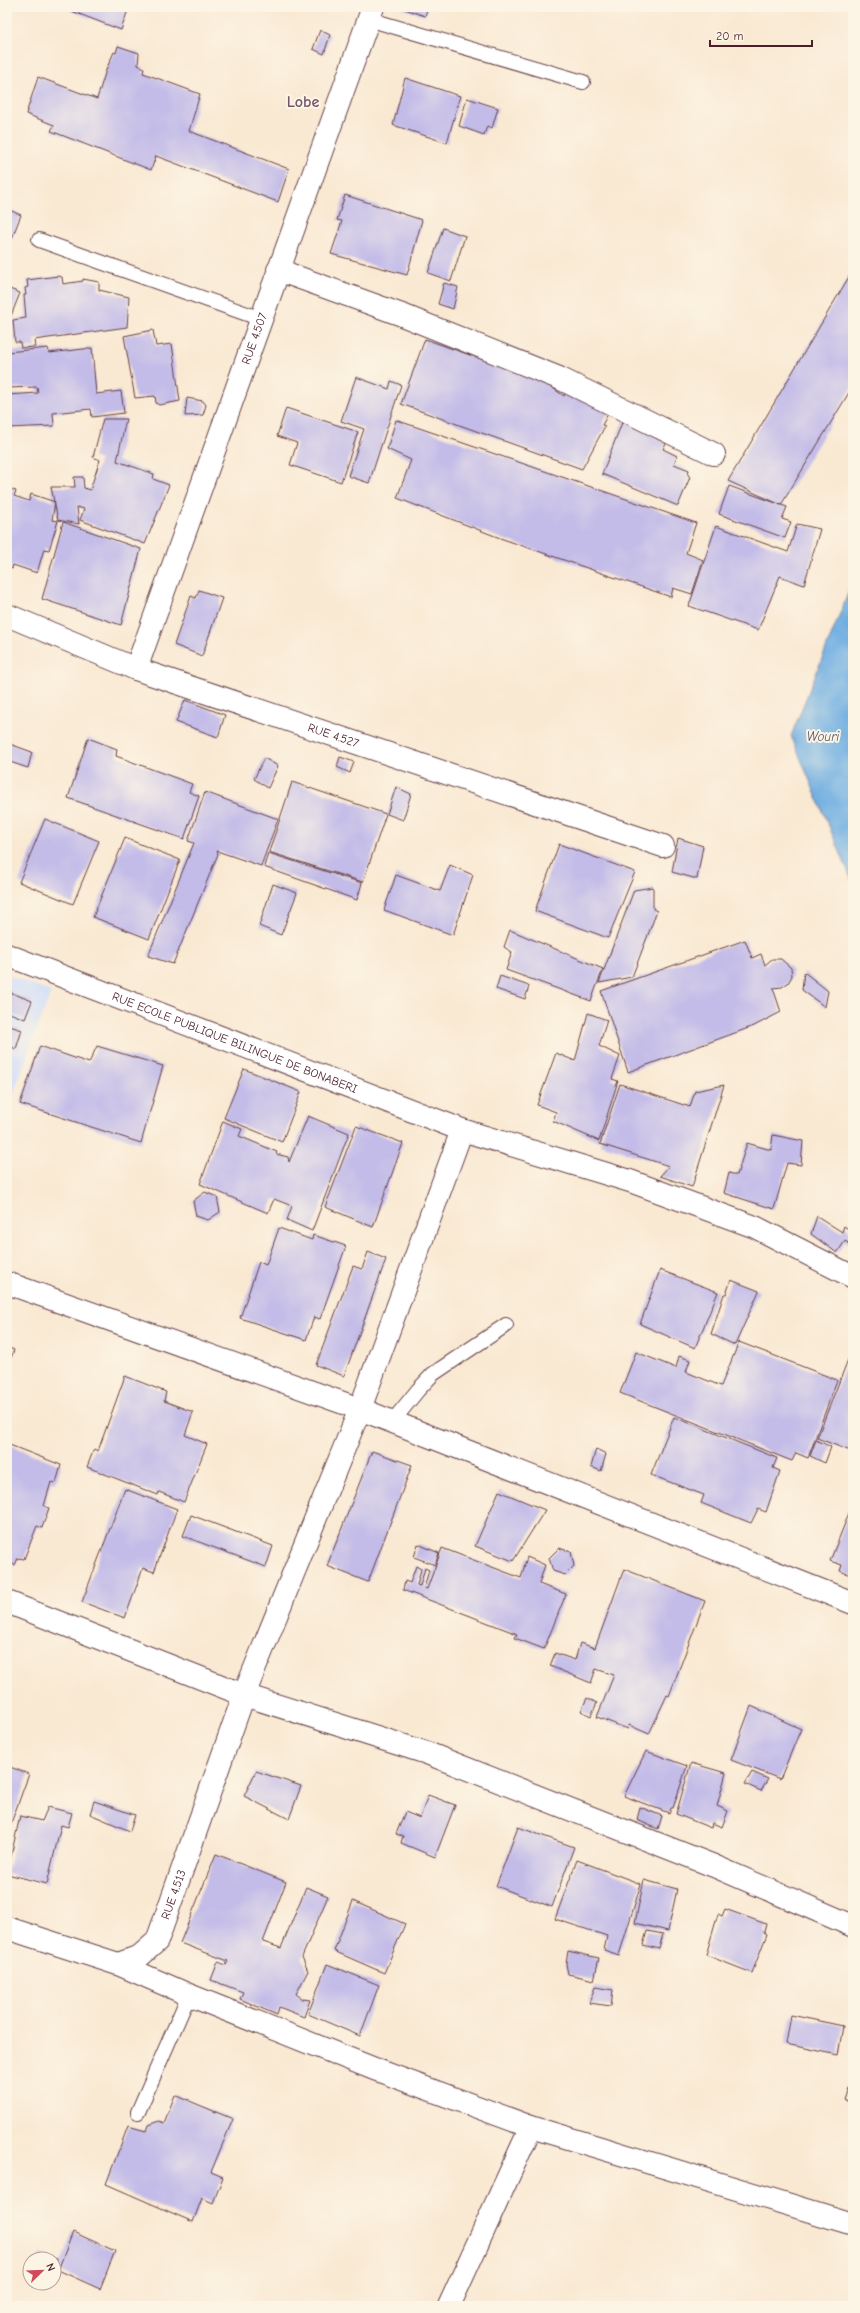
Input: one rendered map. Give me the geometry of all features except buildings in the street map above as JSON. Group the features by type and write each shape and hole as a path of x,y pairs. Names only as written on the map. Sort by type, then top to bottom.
{"street":[{"name":"RUE 4.507","path":"136,669 370,13"},
{"path":"278,270 402,315 559,378 714,454"},
{"name":"RUE 4.527","path":"7,615 136,669 662,846"},
{"name":"RUE ECOLE PUBLIQUE BILINGUE DE BONABERI","path":"7,955 462,1130 630,1181 755,1226 853,1277"},
{"name":"RUE 4.513","path":"118,1964 140,1956 157,1941 244,1695 360,1408 462,1130"},
{"path":"7,1283 360,1408 392,1422 853,1603"},
{"path":"7,1602 244,1695 427,1753 714,1866 853,1926"},
{"path":"7,1928 118,1964 189,1995 377,2070 531,2127 853,2224"},
{"path":"449,2306 531,2127"}],"lane":[{"path":"370,13 583,82"},
{"path":"39,240 261,319"},
{"path":"392,1422 418,1390 434,1374 506,1325"},
{"path":"138,2112 189,1995"}],"shaded area":[{"path":"7,975 51,992 7,1110"}],"water":[{"name":"Wouri","path":"853,581 853,883 791,736"}],"district":[{"name":"Lobe","path":"303,101"}]}
